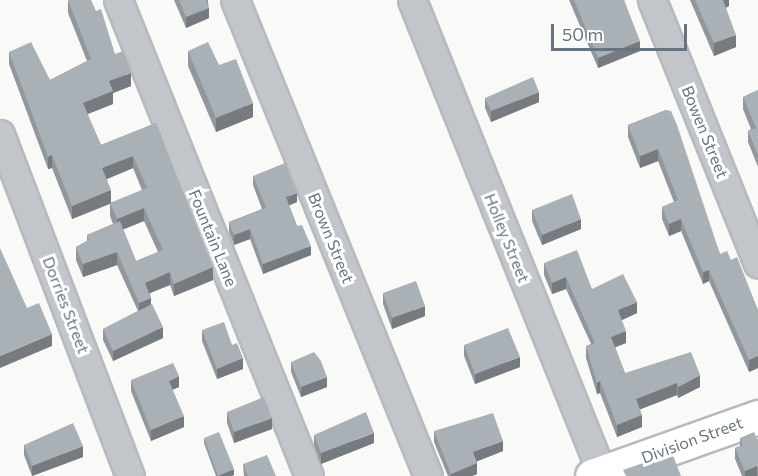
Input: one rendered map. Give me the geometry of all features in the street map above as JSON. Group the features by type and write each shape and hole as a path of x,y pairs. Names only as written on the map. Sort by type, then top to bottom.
{"main road":[{"name":"Division Street","path":"599,475 758,417"}],"street":[{"name":"Fountain Lane","path":"118,0 309,476"},
{"name":"Brown Street","path":"235,0 428,476"},
{"name":"Holley Street","path":"412,0 599,475"},
{"name":"Bowen Street","path":"652,0 758,264"},
{"name":"Dorries Street","path":"0,134 130,476"}],"building":[{"path":"68,0 91,0 96,11 101,9 115,54 123,51 131,73 109,81 113,91 83,103 101,145 156,123 213,267 174,284 170,272 145,283 151,298 139,303 117,252 83,264 76,247 89,240 87,235 120,221 136,261 163,250 144,208 117,219 110,203 147,188 133,156 102,168 111,190 72,206 52,155 48,157 9,52 31,42 50,80 91,59"},
{"path":"179,0 206,0 209,8 186,17"},
{"path":"574,0 624,0 640,41 598,58"},
{"path":"695,0 723,0 736,35 714,43"},
{"path":"208,42 219,65 236,59 253,103 216,118 188,51"},
{"path":"533,77 539,92 491,111 485,98"},
{"path":"758,90 758,155 748,131 756,128 743,97"},
{"path":"666,110 671,111 677,125 720,254 727,251 731,260 737,257 758,310 758,356 749,360 709,270 703,272 681,219 669,224 662,207 678,200 658,149 640,156 628,125"},
{"path":"285,163 297,193 286,197 297,226 302,225 311,246 263,264 250,229 234,235 229,222 266,208 253,176"},
{"path":"572,194 581,219 542,235 532,210"},
{"path":"0,248 27,308 39,303 52,334 0,356"},
{"path":"577,250 592,289 623,274 637,302 618,310 626,331 611,337 625,373 691,352 700,375 678,387 677,383 636,399 642,415 617,425 600,381 597,383 586,346 595,343 566,277 552,283 544,263"},
{"path":"416,281 425,306 392,318 383,293"},
{"path":"152,304 163,327 113,351 103,329"},
{"path":"224,322 232,345 237,343 243,358 217,369 202,330"},
{"path":"508,328 520,357 475,374 464,345"},
{"path":"314,352 321,361 327,377 301,387 291,362"},
{"path":"173,363 179,376 169,381 184,416 151,430 131,380"},
{"path":"264,397 272,418 234,432 227,412"},
{"path":"366,412 374,433 321,453 314,435"},
{"path":"493,413 503,441 473,452 477,463 451,474 434,431"},
{"path":"73,423 83,446 32,466 24,445"},
{"path":"219,432 234,469 218,476 204,438"},
{"path":"754,432 758,439 758,469 757,466 745,471 735,448 743,445 740,438"},
{"path":"672,453 681,476 626,476 623,470"},
{"path":"267,455 276,476 248,476 243,464"}]}
